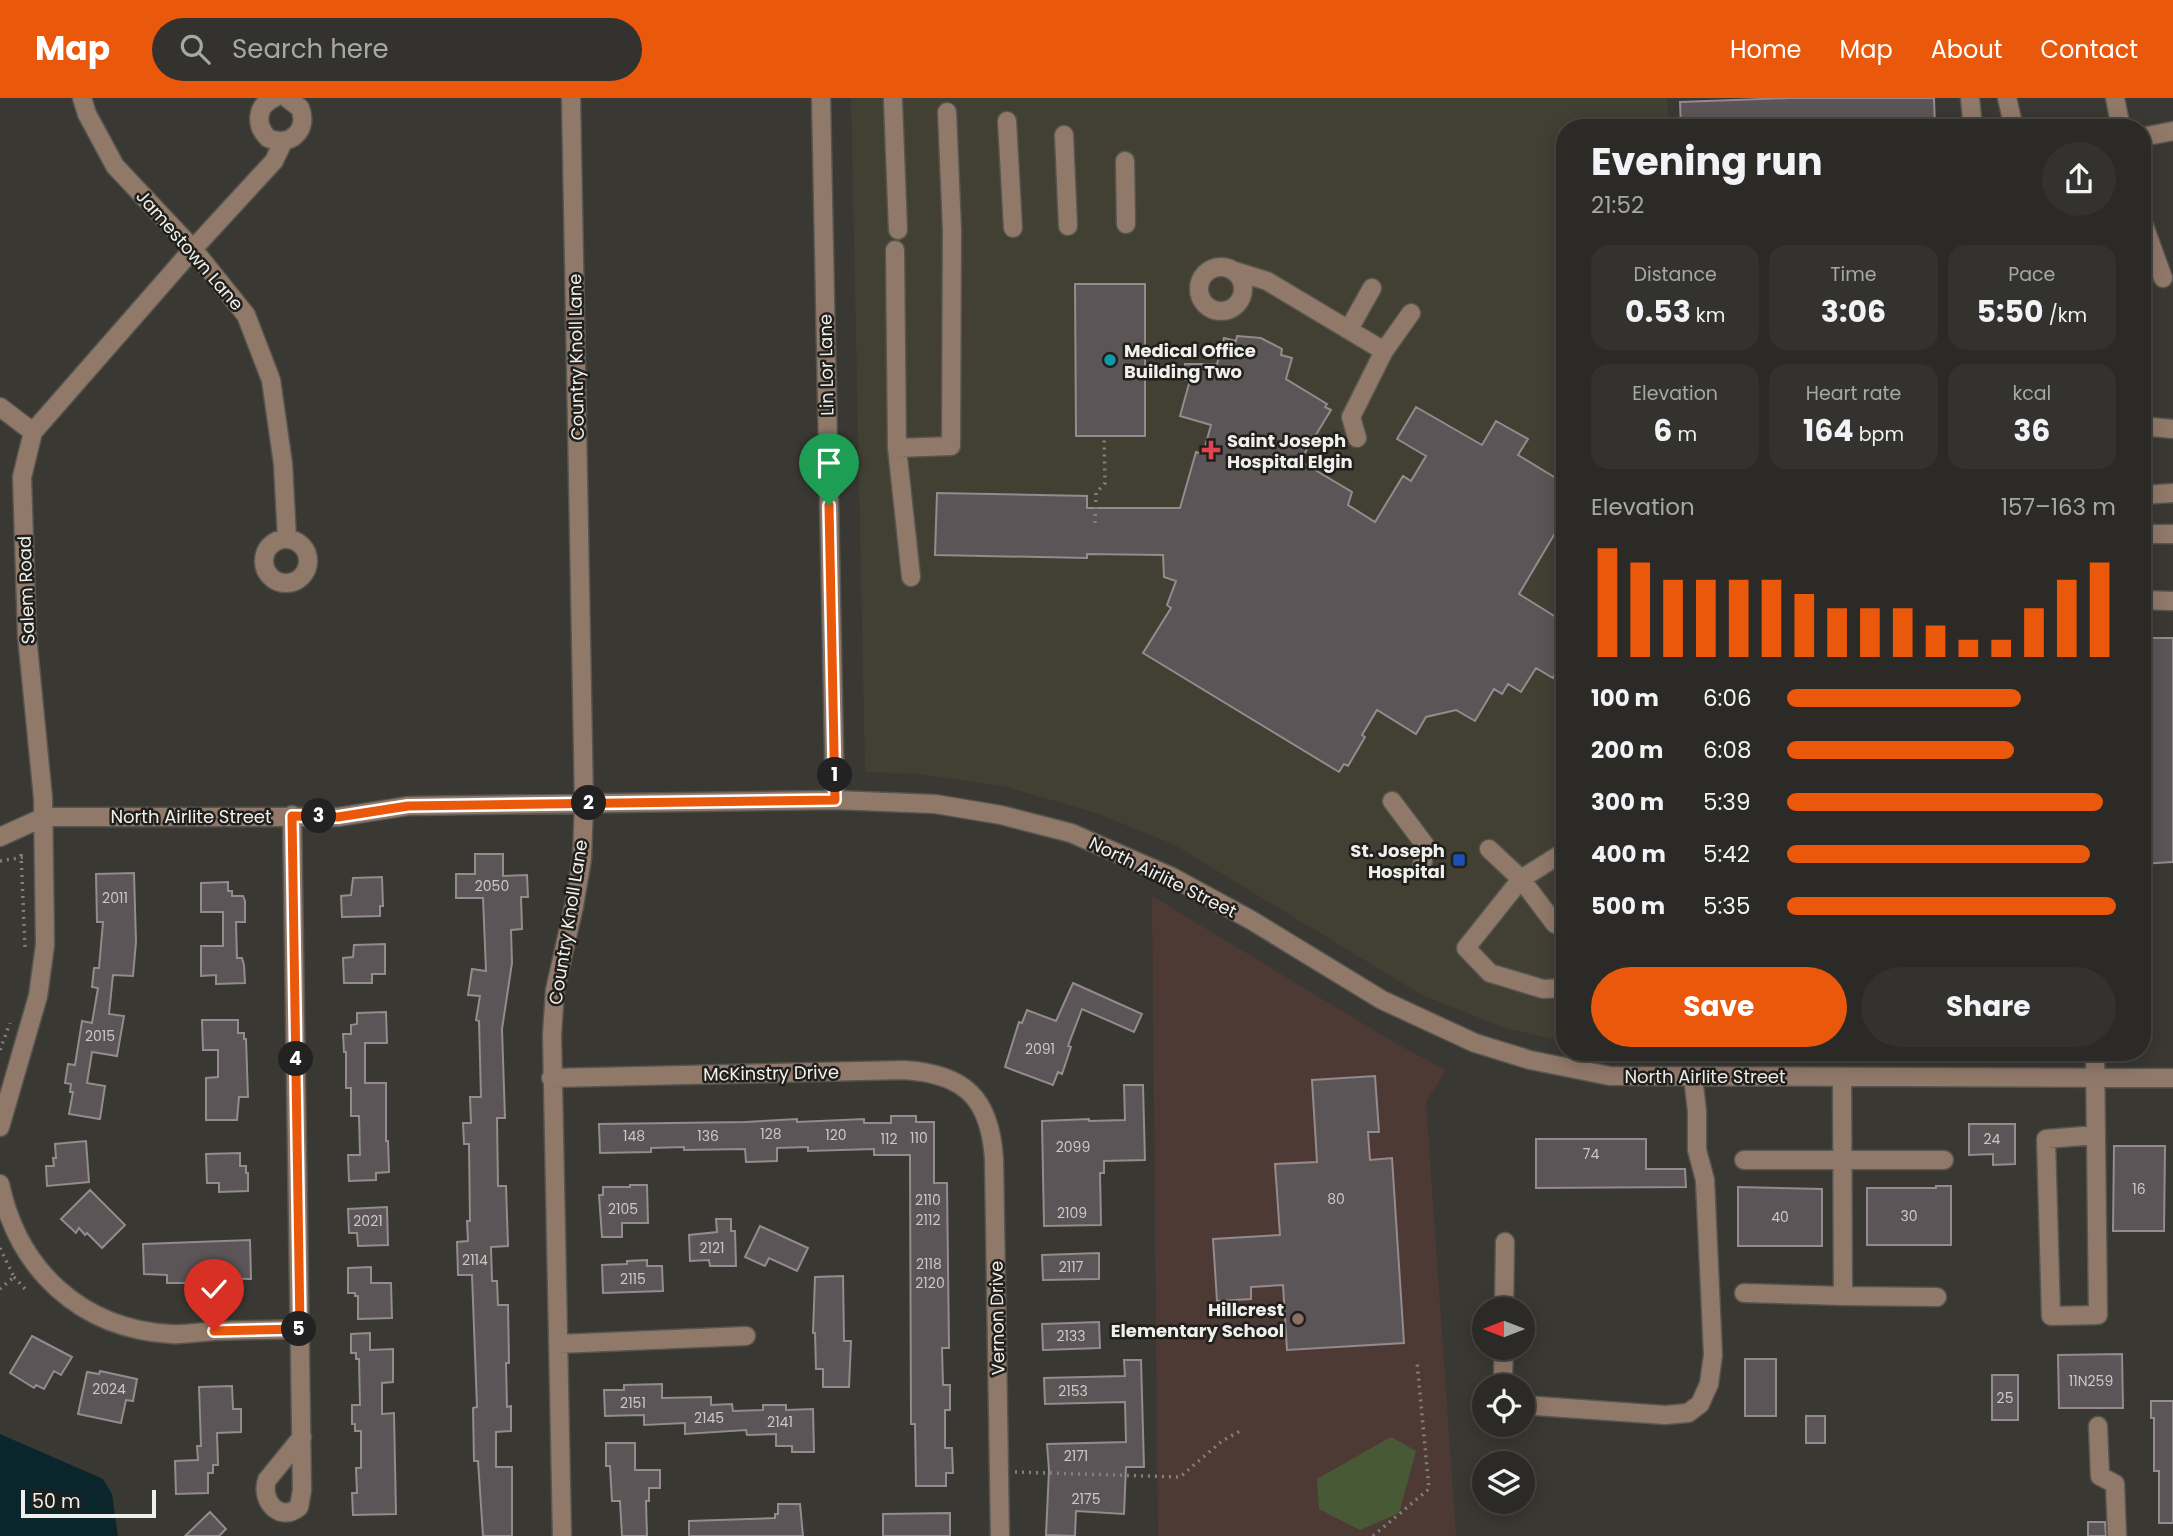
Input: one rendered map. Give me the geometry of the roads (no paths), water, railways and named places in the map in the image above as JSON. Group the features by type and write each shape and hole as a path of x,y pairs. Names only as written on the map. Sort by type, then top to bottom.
{"street":[{"name":"Jamestown Lane","path":"82,98 87,114 115,166 193,249 246,315 271,380 283,464 287,538"},
{"path":"274,98 260,111 260,126 268,138 283,142"},
{"name":"Salem Road","path":"0,1127 38,996 46,945 44,817 27,636 22,477 33,432 193,249 274,162 283,142 297,135 303,122 300,108 287,98"},
{"name":"Country Knoll Lane","path":"562,1536 551,1078 555,990 582,859 584,803 571,98"},
{"name":"Lin Lor Lane","path":"821,98 835,800"},
{"path":"1969,98 1972,119"},
{"path":"2007,98 2012,119"},
{"path":"2115,98 2119,119"},
{"path":"893,102 898,230"},
{"path":"897,448 951,446 952,230 947,112"},
{"path":"1007,121 1013,228"},
{"path":"2151,135 2173,131"},
{"path":"1064,135 1069,226"},
{"path":"1125,161 1126,224"},
{"path":"2151,248 2163,278"},
{"path":"895,250 897,448 911,577"},
{"path":"1235,271 1267,281 1384,351"},
{"path":"1349,329 1372,288"},
{"path":"1357,438 1351,417 1384,351 1411,313"},
{"path":"0,407 33,432"},
{"path":"2151,427 2173,429"},
{"path":"2151,494 2173,493"},
{"path":"2151,534 2173,534"},
{"path":"2151,600 2173,601"},
{"name":"North Airlite Street","path":"0,837 44,817 338,817 408,806 584,803 835,800 935,804 1001,815 1071,833 1172,877 1251,920 1382,1000 1475,1043 1530,1060 1610,1076 2173,1078"},
{"path":"1392,801 1425,845 1422,867"},
{"path":"292,816 302,1437"},
{"path":"1489,849 1521,879 1555,924"},
{"path":"1556,857 1521,879 1466,948 1490,973 1543,989 1556,988"},
{"path":"2095,1061 2095,1078 2096,1135 2098,1315 2051,1316 2046,1139 2096,1135"},
{"name":"McKinstry Drive","path":"551,1078 904,1070 927,1072 960,1083 979,1103"},
{"path":"1535,1406 1665,1415 1688,1413 1700,1405 1709,1384 1713,1354 1705,1180 1697,1150 1697,1111 1693,1077"},
{"path":"1842,1077 1843,1296"},
{"name":"Vernon Drive","path":"979,1103 990,1128 994,1159 1000,1536"},
{"path":"1744,1160 1944,1160"},
{"path":"0,1184 6,1212 20,1243 41,1273 66,1298 94,1314 125,1326 171,1334 300,1329"},
{"path":"1504,1297 1505,1242"},
{"path":"1744,1293 1937,1297"},
{"path":"558,1344 746,1336"},
{"path":"2098,1426 2100,1476 2115,1485 2117,1536"}],"water":[{"path":"0,1434 103,1479 112,1494 118,1536 0,1536"}],"place":[{"name":"Medical Office Building Two","path":"1110,360"},
{"name":"Saint Joseph Hospital Elgin","path":"1211,450"},
{"name":"St. Joseph Hospital","path":"1459,860"},
{"name":"Hillcrest Elementary School","path":"1298,1319"}]}
